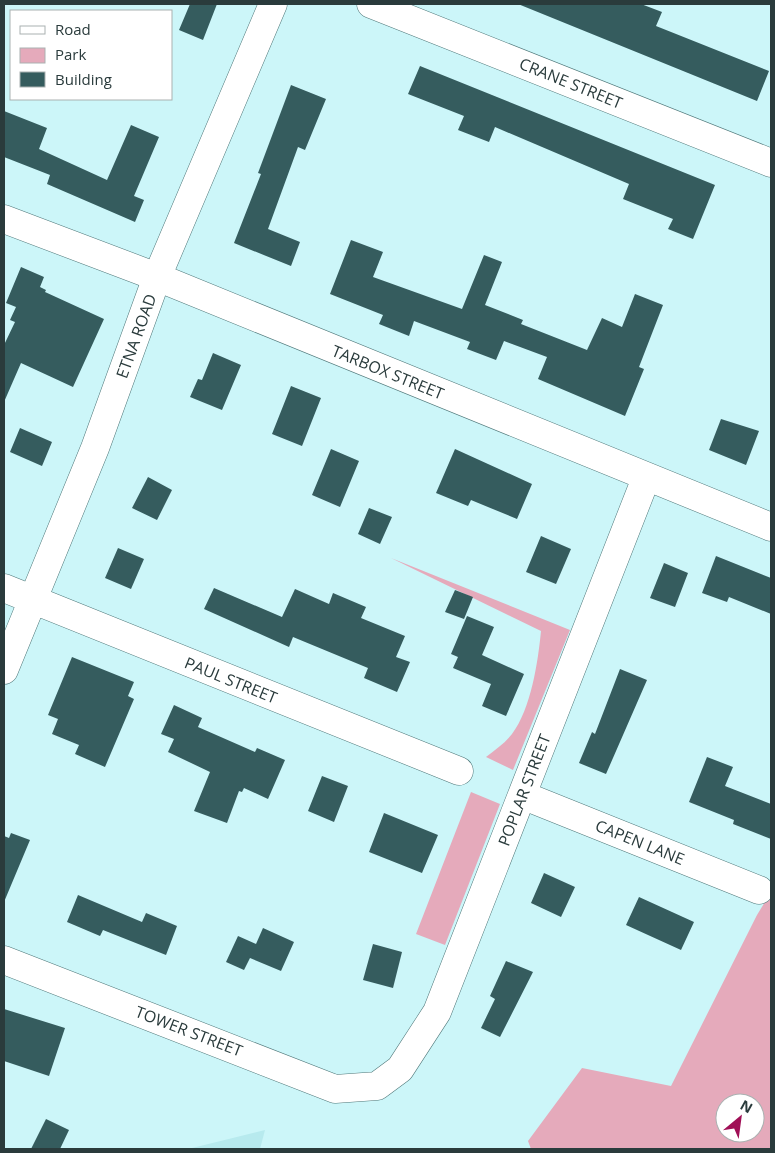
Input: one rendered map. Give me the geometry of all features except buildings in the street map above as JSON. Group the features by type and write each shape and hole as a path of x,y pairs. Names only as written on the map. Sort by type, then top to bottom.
{"street":[{"name":"ETNA ROAD","path":"4,670 95,448 157,277 273,4"},
{"name":"CRANE STREET","path":"371,4 771,163"},
{"name":"TARBOX STREET","path":"4,219 157,277 646,478 771,527"},
{"name":"POPLAR STREET","path":"377,1086 400,1068 437,1012 646,478"},
{"name":"PAUL STREET","path":"4,588 459,771"},
{"name":"CAPEN LANE","path":"522,795 759,890"},
{"name":"TOWER STREET","path":"4,960 335,1089 377,1086"}],"shaded area":[{"path":"265,1130 260,1149 188,1149"}],"green space":[{"path":"391,558 570,630 513,770 486,757 512,734 519,724 529,699 536,671 541,631"},
{"path":"471,792 500,804 445,945 416,934"},
{"path":"771,892 771,1149 531,1149 528,1141 582,1068 671,1086 757,915"}]}
